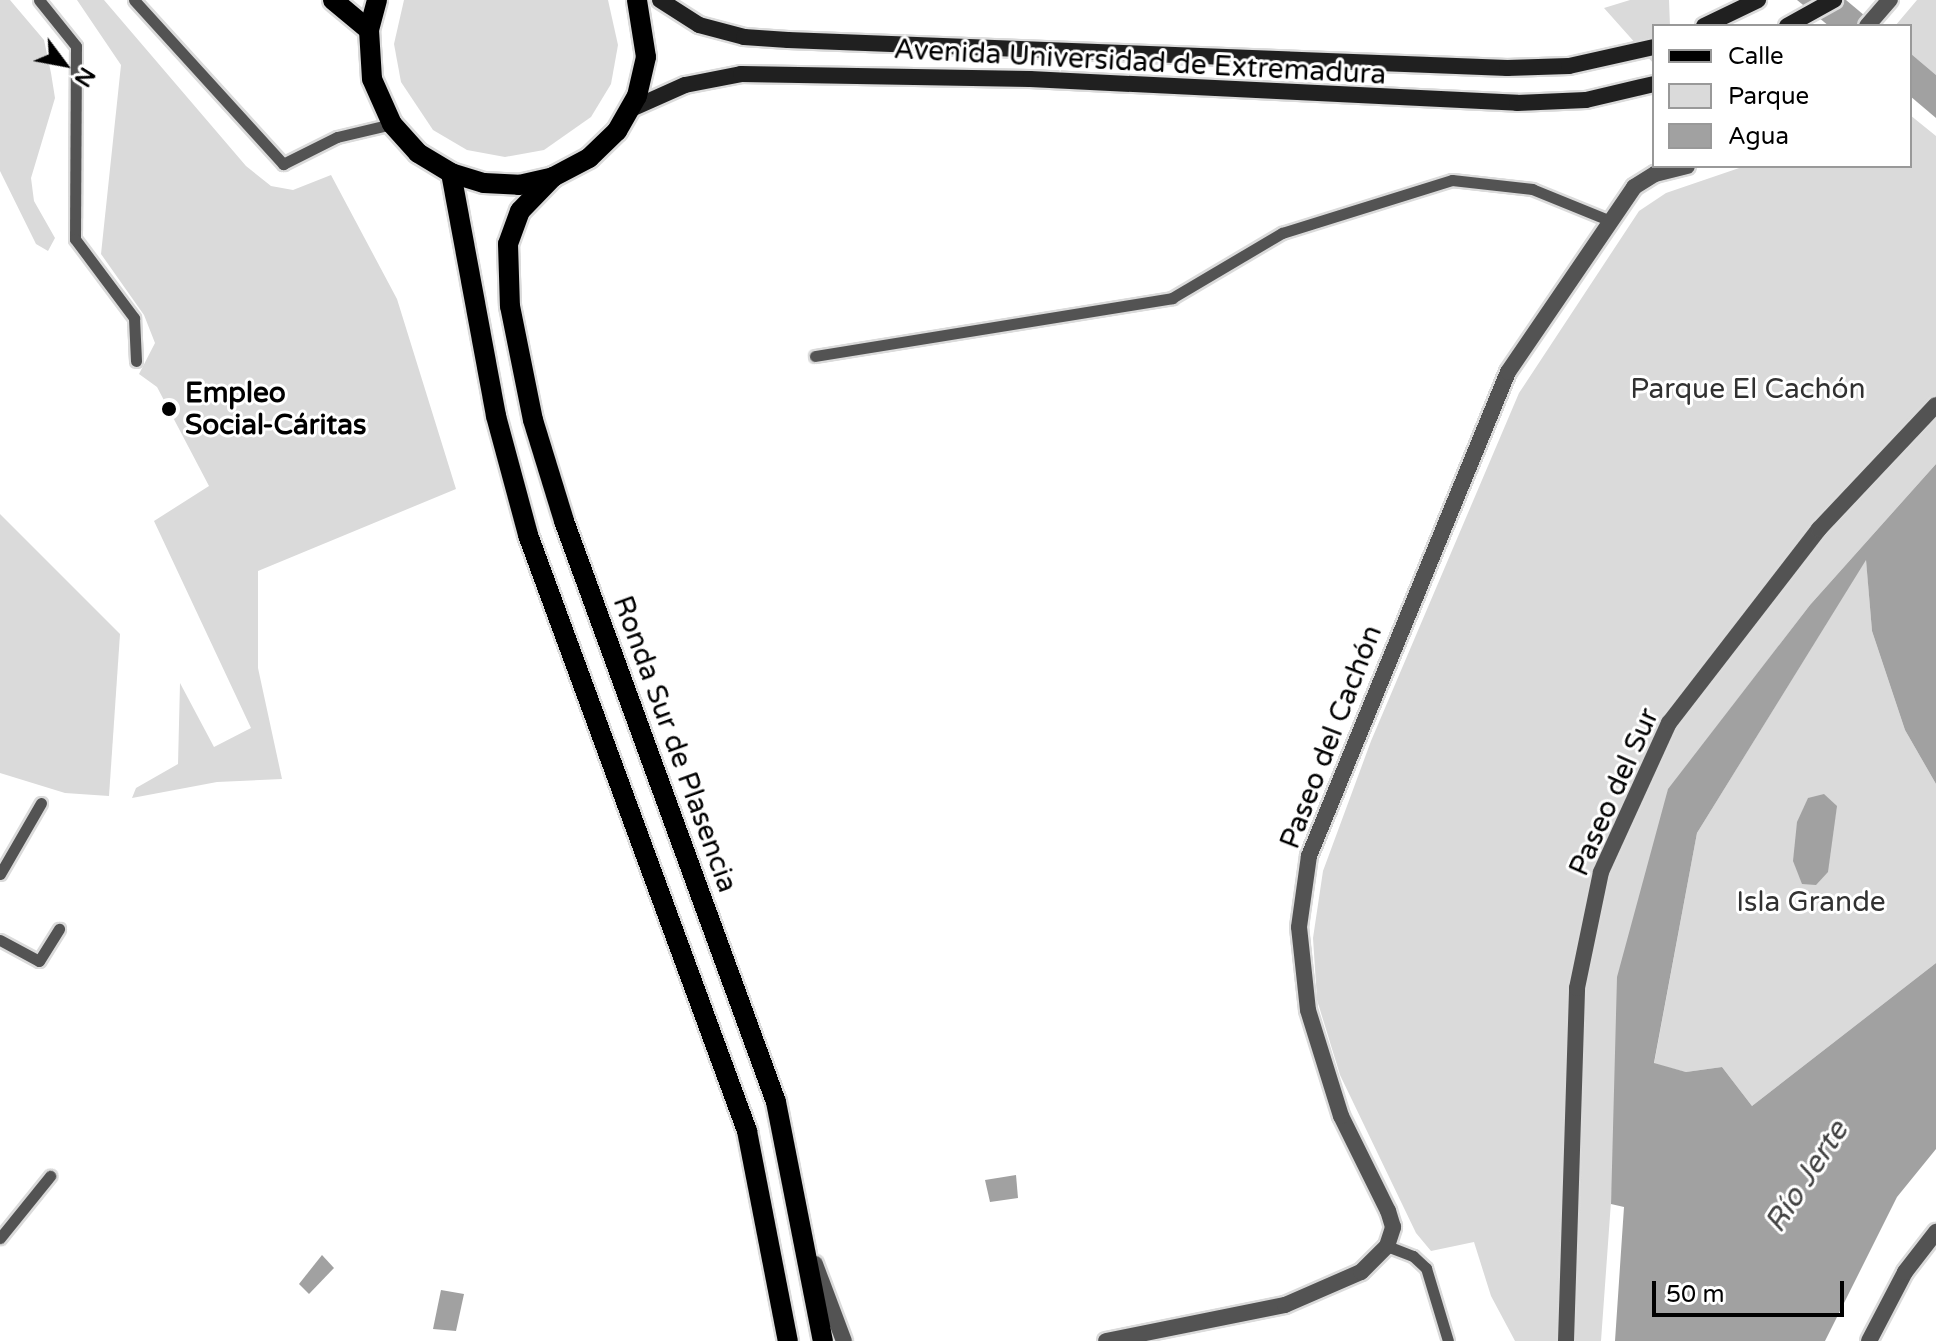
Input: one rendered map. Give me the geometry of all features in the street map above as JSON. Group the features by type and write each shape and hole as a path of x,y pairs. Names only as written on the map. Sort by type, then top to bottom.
{"main road":[{"path":"333,0 369,30"},
{"name":"Ronda Sur de Plasencia","path":"377,0 369,30 372,79 392,124 418,153 451,173 484,183 519,185 553,177 589,158 617,131 629,110 646,57 637,0"},
{"name":"Avenida Universidad de Extremadura","path":"660,0 699,25 788,40 1507,68 1569,66 1652,47"},
{"path":"1708,24 1758,0"},
{"path":"1791,24 1834,0"},
{"name":"Avenida Universidad de Extremadura","path":"629,110 685,85 741,74 1030,79 1517,103 1586,100 1652,84"},
{"path":"451,173 496,416 528,535 747,1131 779,1279 788,1341"},
{"name":"Ronda Sur de Plasencia","path":"553,177 520,211 508,244 510,306 533,420 564,521 776,1102 808,1246 823,1341"}],"street":[{"path":"1869,24 1888,2"},
{"name":"Paseo del Cachón","path":"1387,1246 1393,1227 1388,1211 1341,1116 1308,1010 1299,927 1309,856 1508,372 1634,187 1655,174 1679,168"},
{"name":"Paseo del Sur","path":"1566,1341 1577,988 1601,872 1669,723 1819,529 1936,405"},
{"path":"1869,1341 1905,1272 1936,1232"},
{"path":"808,1246 844,1341"},
{"path":"1106,1341 1285,1305 1361,1272 1387,1246"},
{"path":"779,1279 779,1341"}],"lane":[{"path":"39,0 76,46 75,239 134,318 136,361"},
{"path":"134,0 283,164 337,137 392,124"},
{"path":"815,356 1172,298 1282,233 1452,180 1532,189 1611,221"},
{"path":"0,874 41,803"},
{"path":"0,940 39,961 59,929"},
{"path":"0,1238 50,1176"},
{"path":"1387,1246 1413,1256 1426,1268 1448,1341"}],"green space":[{"path":"0,0 10,0 44,40 51,73 55,98 31,178 34,201 55,238 48,251 36,244 0,171"},
{"path":"77,0 104,0 246,166 271,186 293,190 331,175 397,299 456,489 258,571 258,668 282,779 217,782 132,798 136,788 178,764 180,683 214,747 251,728 154,521 209,486 157,387 139,374 155,343 144,315 101,254 121,65"},
{"path":"404,0 608,0 618,45 611,84 591,117 544,150 505,157 467,150 433,130 401,82 394,44"},
{"path":"1630,0 1669,0 1670,24 1652,24 1652,62 1604,8"},
{"path":"1917,0 1936,0 1936,75 1912,55 1912,24 1897,24"},
{"name":"Parque El Cachón","path":"1912,117 1936,136 1936,464 1810,605 1668,790 1614,1160 1601,1341 1515,1341 1491,1296 1474,1242 1431,1251 1416,1233 1340,1075 1317,1000 1313,938 1323,871 1371,741 1519,393 1639,211 1666,193 1739,168 1912,168"},
{"path":"0,514 120,634 109,796 65,793 0,773"},
{"name":"Isla Grande","path":"1866,559 1872,631 1905,730 1936,784 1936,963 1752,1106 1722,1067 1686,1072 1654,1064 1697,833"}],"water":[{"path":"1797,0 1846,0 1875,24 1827,24"},
{"path":"1912,55 1936,75 1936,118 1912,98"},
{"name":"Río Jerte","path":"1936,464 1936,784 1905,730 1872,631 1866,560 1697,833 1654,1063 1686,1072 1722,1067 1752,1106 1936,963 1936,1149 1897,1197 1825,1341 1615,1341 1624,1207 1611,1204 1617,977 1668,789 1810,605"},
{"path":"1824,794 1837,806 1828,872 1816,885 1802,884 1793,861 1797,822 1808,798"},
{"path":"1016,1175 1018,1198 990,1202 985,1180"},
{"path":"322,1255 334,1268 309,1294 299,1284"},
{"path":"441,1290 464,1294 456,1331 433,1329"}],"place":[{"name":"Empleo Social-Cáritas","path":"169,409"}]}
